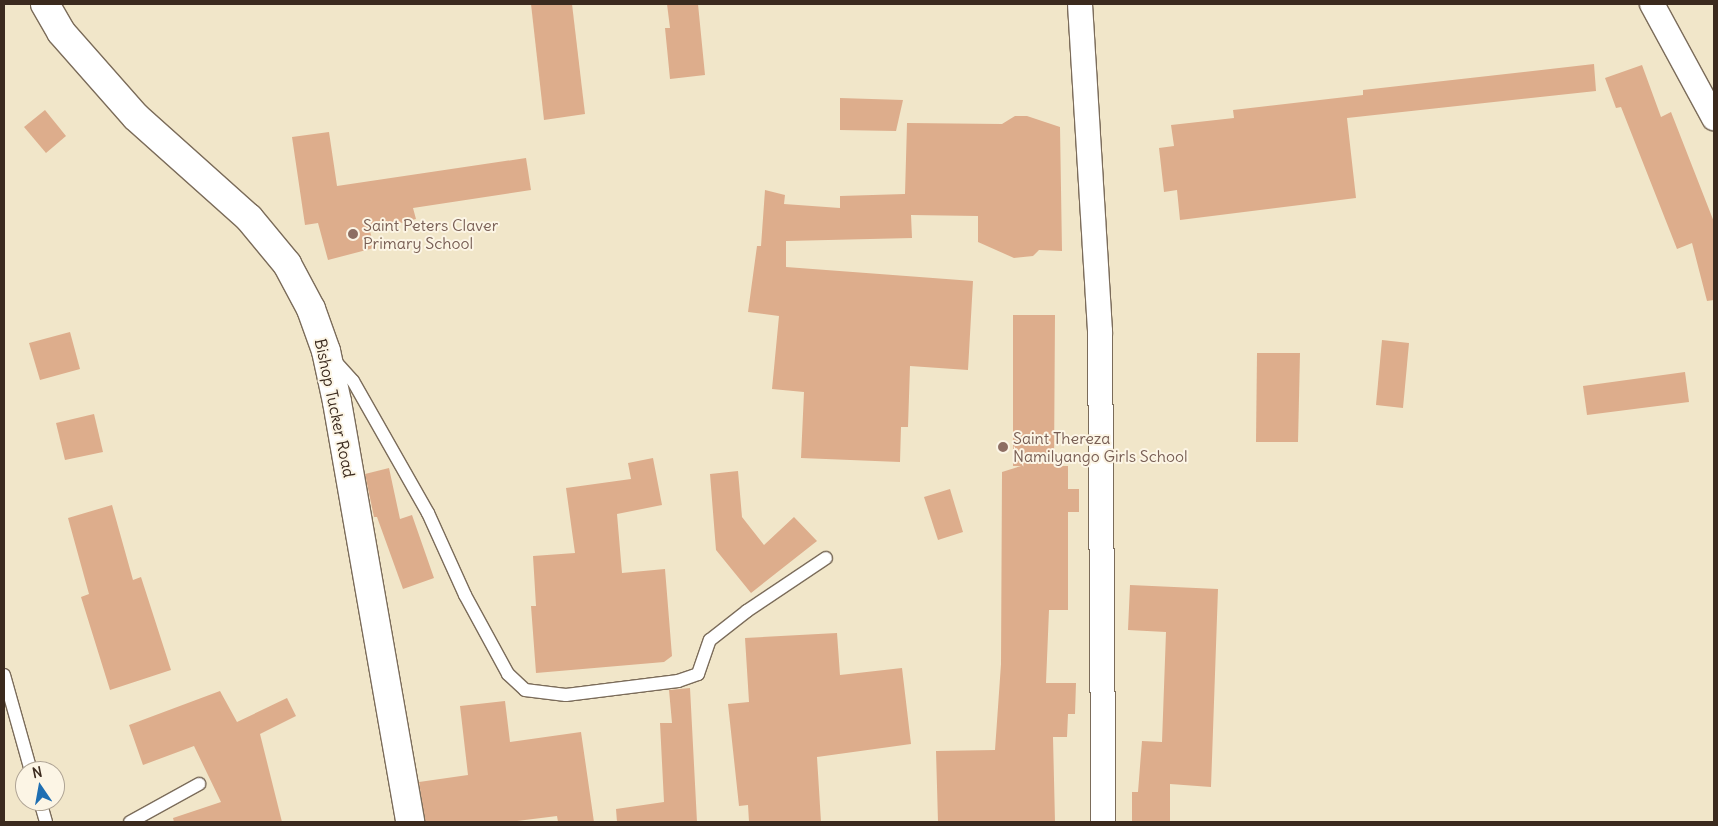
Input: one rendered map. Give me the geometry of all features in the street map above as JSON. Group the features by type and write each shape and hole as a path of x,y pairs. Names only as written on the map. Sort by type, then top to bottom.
{"main road":[{"name":"Bishop Tucker Road","path":"45,4 61,32 136,117 249,218 287,264 311,309 326,351 410,822"}],"street":[{"path":"1080,4 1100,332 1103,822"},
{"path":"1652,4 1714,118"}],"lane":[{"path":"326,351 353,381 428,513 492,646 508,674 525,690 566,695 678,681 698,674 710,640 747,611 826,558"},
{"path":"4,675 28,761"},
{"path":"130,822 199,784"}],"building":[{"path":"531,4 572,4 585,114 544,120"},
{"path":"667,4 698,4 705,75 670,79 665,28 670,28"},
{"path":"1594,64 1596,91 1347,118 1356,198 1180,220 1177,190 1164,192 1159,148 1174,146 1171,125 1234,118 1233,110 1363,95 1363,90"},
{"path":"1642,65 1661,117 1671,112 1714,222 1714,300 1707,301 1692,243 1677,249 1621,107 1616,108 1605,78"},
{"path":"840,98 903,100 896,131 840,130"},
{"path":"45,110 66,136 46,153 24,127"},
{"path":"1015,116 1027,116 1060,127 1062,251 1039,250 1033,256 1014,258 978,242 978,216 911,215 912,238 786,241 786,267 973,281 968,370 910,366 908,427 901,427 900,462 801,458 804,392 772,389 779,316 748,312 757,246 761,246 765,190 785,195 784,204 840,208 840,196 905,194 907,123 1002,124"},
{"path":"329,132 337,186 526,158 531,190 413,208 416,219 370,231 374,248 328,260 318,223 305,225 292,137"},
{"path":"1013,315 1055,315 1054,466 1068,466 1068,489 1079,489 1079,512 1068,512 1068,610 1049,610 1046,683 1076,683 1075,714 1068,714 1067,737 1053,737 1055,822 938,822 936,751 995,750 1001,664 1002,472 1021,466 1013,466"},
{"path":"70,332 80,369 40,380 29,343"},
{"path":"1382,340 1409,343 1403,408 1376,405"},
{"path":"1257,353 1300,353 1298,442 1256,442"},
{"path":"1685,372 1689,402 1587,415 1583,386"},
{"path":"94,414 103,452 65,460 56,423"},
{"path":"653,458 662,505 617,514 622,573 665,569 672,656 664,662 536,673 531,606 536,606 533,556 575,553 566,488 631,479 628,463"},
{"path":"389,468 400,519 412,515 434,578 403,589 377,517 374,517 365,474"},
{"path":"738,471 742,517 764,545 794,517 817,541 751,593 716,550 710,474"},
{"path":"950,489 963,532 938,540 924,497"},
{"path":"112,505 133,580 141,577 171,670 110,690 81,597 89,594 68,518"},
{"path":"1130,585 1218,589 1211,787 1170,784 1170,822 1132,822 1132,792 1138,792 1142,741 1162,742 1166,632 1128,630"},
{"path":"837,633 840,675 902,668 911,744 817,757 821,822 749,822 748,805 739,806 728,704 749,702 745,638"},
{"path":"690,688 697,822 617,822 616,809 664,802 660,723 672,723 669,690"},
{"path":"220,691 237,722 287,698 296,716 260,734 282,822 174,822 173,818 221,802 194,746 143,765 129,725"},
{"path":"505,701 510,742 581,732 594,822 558,822 557,816 509,822 425,822 419,782 468,775 460,706"}],"place":[{"name":"Saint Peters Claver Primary School","path":"353,234"},
{"name":"Saint Thereza Namilyango Girls School","path":"1003,447"}]}
